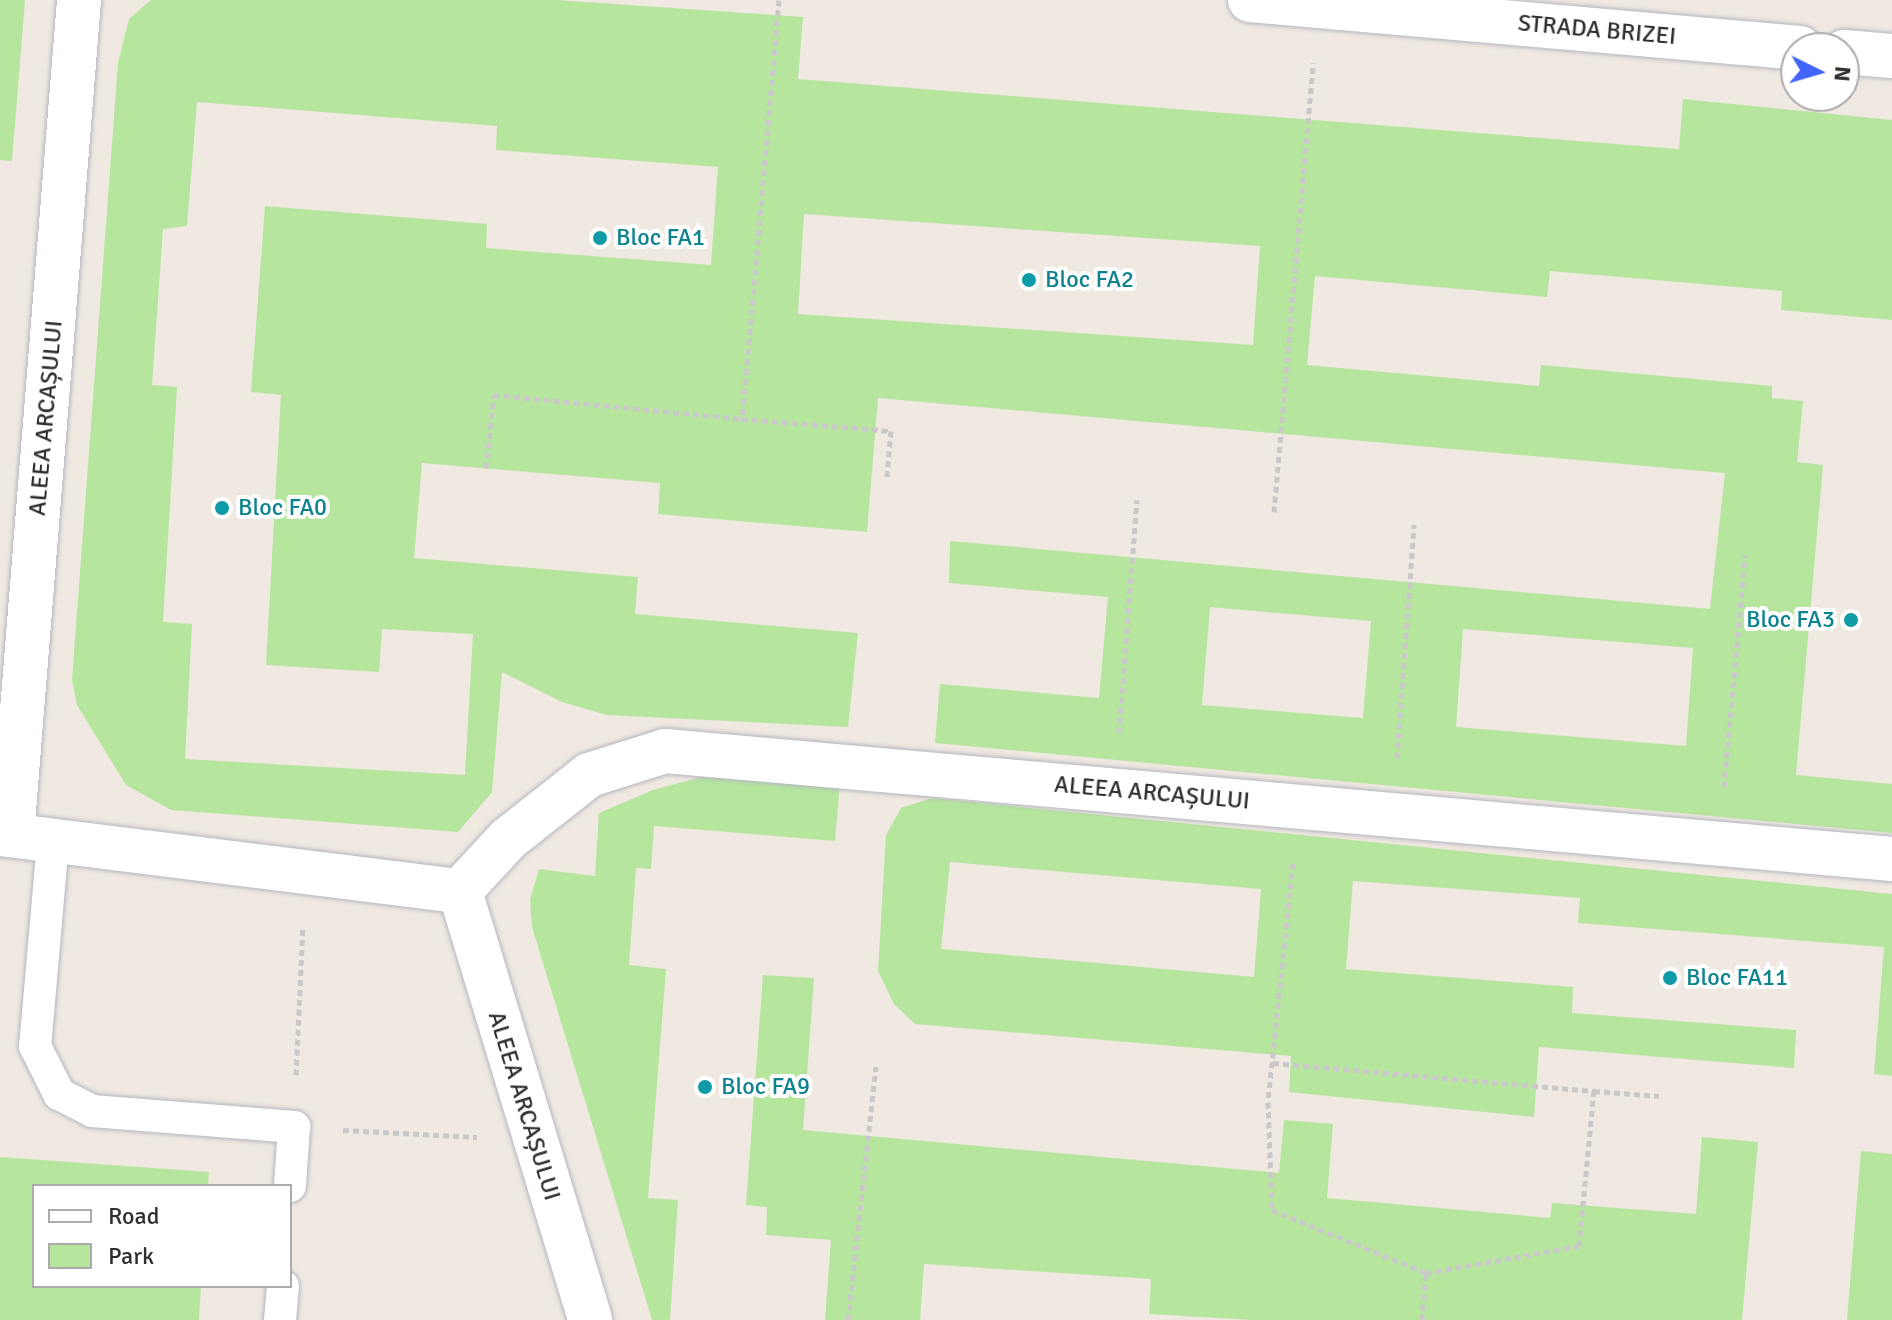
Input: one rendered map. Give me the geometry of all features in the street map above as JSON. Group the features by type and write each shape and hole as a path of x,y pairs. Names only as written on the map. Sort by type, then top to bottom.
{"street":[{"name":"ALEEA ARCAȘULUI","path":"22,837 79,0"},
{"name":"STRADA BRIZEI","path":"1250,0 1780,46"},
{"path":"1860,53 1892,56"},
{"name":"ALEEA ARCAȘULUI","path":"590,1320 460,891 508,839 589,775 665,751 1892,859"},
{"path":"22,837 460,891"}],"lane":[{"path":"22,837 35,1046 59,1094 92,1111 294,1127 290,1184"},
{"path":"280,1320 283,1288"}],"path":[{"path":"742,419 779,0"},
{"path":"1274,512 1318,6"},
{"path":"486,468 494,395 891,431 887,477"},
{"path":"1114,790 1137,500"},
{"path":"1393,815 1414,525"},
{"path":"1719,844 1745,555"},
{"path":"1299,806 1268,1102 1272,1210 1426,1273 1579,1246 1594,1091"},
{"path":"306,872 294,1127 534,1140"},
{"path":"1273,1063 1659,1096"},
{"path":"848,1320 876,1067"},
{"path":"1422,1320 1426,1273"}],"green space":[{"path":"0,0 25,0 12,161 0,160"},
{"path":"151,0 556,0 803,17 798,79 1679,149 1683,99 1780,109 1780,112 1892,120 1892,320 1781,310 1782,291 1550,271 1547,297 1315,276 1307,365 1539,386 1541,365 1772,386 1772,398 1803,401 1797,462 1823,465 1796,775 1892,784 1892,833 935,743 940,684 1099,698 1108,597 949,583 950,541 1710,609 1725,473 878,398 867,532 658,514 660,483 422,463 414,558 638,577 635,614 858,633 848,727 607,715 562,702 502,672 492,792 458,832 171,810 126,785 77,705 72,680 118,63 129,19","holes":["197,102 497,126 496,150 718,167 711,265 486,248 487,224 265,206 251,392 281,395 266,665 379,672 382,629 473,634 465,775 185,759 192,624 163,622 177,387 152,385 163,229 187,226","804,214 1260,246 1253,345 798,314","1210,607 1371,621 1363,718 1202,705","1463,629 1693,648 1686,746 1456,727"]},
{"path":"724,771 840,782 835,841 654,826 651,869 636,868 629,965 666,969 648,1198 678,1200 670,1320 652,1320 532,927 530,900 539,869 595,876 599,813 653,790"},
{"path":"932,798 1892,894 1892,1076 1874,1074 1884,947 1578,923 1580,898 1353,881 1346,969 1573,987 1572,1013 1796,1030 1794,1068 1539,1047 1534,1117 1289,1092 1291,1056 915,1024 894,1004 878,971 886,835 901,808","holes":["950,862 1261,889 1254,977 941,949"]},
{"path":"763,975 814,978 803,1130 1279,1173 1284,1120 1333,1124 1327,1198 1550,1218 1552,1203 1696,1214 1702,1137 1758,1142 1742,1320 1253,1320 1149,1314 1151,1279 924,1264 920,1320 825,1320 831,1240 766,1235 767,1207 746,1205"},
{"path":"1861,1151 1892,1154 1892,1320 1847,1320"},
{"path":"0,1157 209,1172 208,1184 32,1184 32,1288 201,1288 199,1320 0,1320"}],"place":[{"name":"Bloc FA1","path":"600,238"},
{"name":"Bloc FA2","path":"1029,280"},
{"name":"Bloc FA0","path":"222,508"},
{"name":"Bloc FA3","path":"1851,620"},
{"name":"Bloc FA11","path":"1670,978"},
{"name":"Bloc FA9","path":"705,1087"}]}
